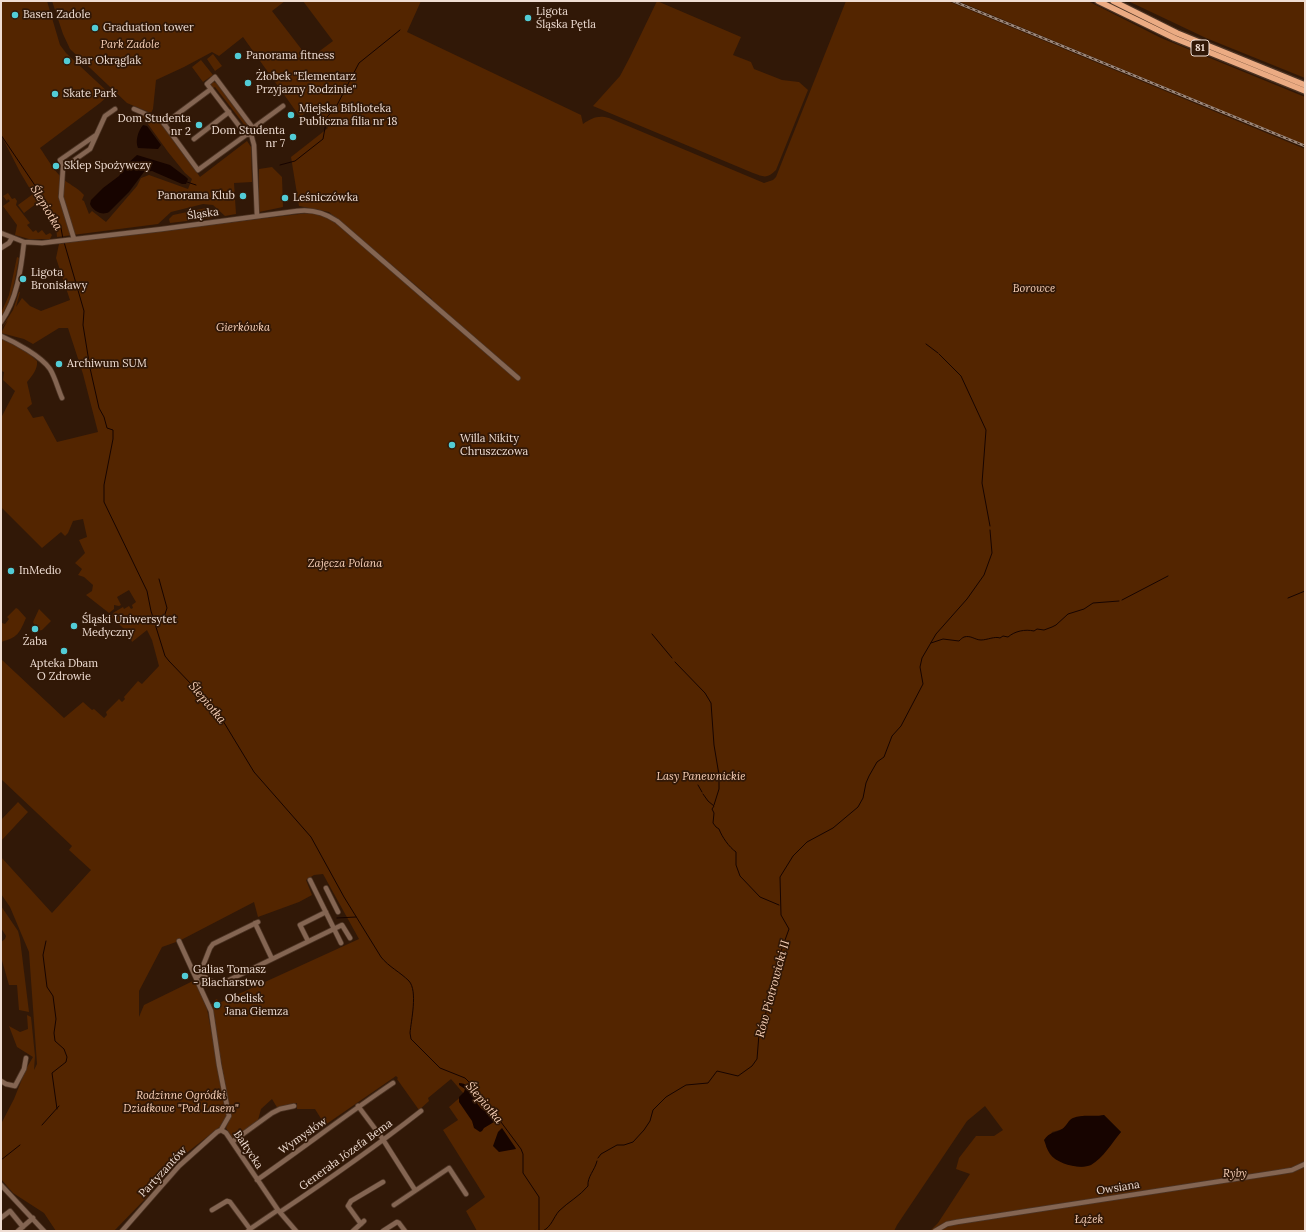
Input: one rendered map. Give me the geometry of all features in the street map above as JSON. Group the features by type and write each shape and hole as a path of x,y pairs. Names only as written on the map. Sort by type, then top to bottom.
{"main road":[{"name":"81","path":"1098,1 1174,38 1305,91"},
{"name":"81","path":"1113,1 1177,33 1305,85"}],"street":[{"path":"254,128 215,77 207,84 248,134 254,145 257,216"},
{"path":"163,122 211,89"},
{"path":"134,109 163,122 198,170 248,134 283,106"},
{"path":"63,168 90,150 105,116 115,109"},
{"path":"194,139 229,112"},
{"path":"74,239 61,197 63,168 60,160 96,135"},
{"name":"Śląska","path":"1,233 24,242 42,243 305,210 327,215 337,221 518,378"},
{"path":"1,248 9,243 12,238"},
{"path":"1,322 10,308 15,294 24,242"},
{"path":"1,336 21,345 46,365 50,370 62,398"},
{"path":"310,880 341,943"},
{"path":"326,888 338,912"},
{"path":"319,898 329,893"},
{"path":"308,941 300,925 326,912"},
{"path":"272,959 257,923 213,944 198,976 217,984 223,983 272,959 342,924 350,938"},
{"name":"Bałtycka","path":"179,941 198,976 211,1012 229,1116 221,1130 226,1133 279,1211 296,1231"},
{"path":"1,1081 15,1086 24,1069 26,1058"},
{"name":"Wymysłów","path":"257,1180 329,1129 358,1106 393,1083"},
{"path":"232,1142 272,1113 280,1109 294,1106"},
{"path":"358,1106 382,1138 416,1190"},
{"name":"Generała Józefa Bema","path":"249,1230 325,1182 383,1141 421,1111"},
{"name":"Partyzantów","path":"122,1231 179,1166 221,1130"},
{"name":"Owsiana","path":"935,1231 944,1225 957,1222 1292,1170 1305,1164"},
{"path":"394,1205 449,1168 466,1194"},
{"path":"352,1231 362,1223 348,1206 351,1201 383,1182"},
{"path":"1,1185 44,1231"},
{"path":"212,1210 227,1201 230,1202 249,1230"},
{"path":"1,1218 10,1211 23,1227"},
{"path":"18,1231 33,1218"},
{"path":"382,1231 397,1222 405,1231"}],"green space":[{"path":"1,1 47,1 60,45 66,53 110,94 40,148 61,177 84,195 82,200 84,201 89,214 92,211 106,222 137,186 141,178 149,175 188,189 192,179 185,173 168,152 140,113 162,122 200,177 247,141 251,147 252,182 234,183 236,214 225,216 213,205 203,204 171,212 158,224 57,237 56,225 41,200 24,213 18,205 33,194 1,135"},
{"name":"Lasy Panewnickie","path":"52,1 285,1 272,11 309,59 333,41 303,1 421,1 407,32 581,115 583,124 595,118 609,118 764,183 773,180 776,177 846,1 948,1 1305,149 1305,1231 930,1231 938,1223 970,1174 956,1169 959,1158 976,1136 994,1136 1003,1130 985,1106 967,1121 894,1231 477,1231 466,1211 485,1197 443,1130 458,1120 449,1107 464,1094 451,1079 428,1098 429,1101 419,1110 396,1076 325,1125 315,1109 297,1109 297,1103 278,1109 272,1099 261,1109 258,1120 233,1139 226,1128 231,1116 214,1013 210,1004 215,1003 215,1000 217,999 219,1003 359,939 323,874 314,875 306,880 312,895 299,902 258,917 254,902 179,941 162,947 139,991 139,1017 144,1005 195,980 207,1009 227,1116 226,1122 175,1162 158,1171 161,1176 144,1192 148,1196 114,1231 56,1231 44,1213 13,1193 1,1179 1,1124 33,1057 17,1047 9,1026 20,1032 28,1029 27,1015 31,1017 35,1056 34,1070 37,1064 29,952 10,907 1,894 1,857 52,913 91,870 69,850 72,846 1,779 1,659 64,718 83,702 104,718 107,715 106,712 119,699 122,702 125,699 124,697 138,681 142,684 159,666 152,640 147,630 132,642 129,634 112,617 113,613 123,607 124,609 129,606 131,609 133,608 132,605 136,602 129,590 117,597 121,605 114,605 114,609 109,613 86,595 92,591 93,585 84,577 78,575 82,569 75,563 85,553 79,540 87,537 83,519 73,521 68,533 65,536 61,532 42,548 1,507 1,418 15,391 3,380 4,372 1,371 1,337 26,351 37,361 36,370 27,382 32,404 27,408 33,418 43,416 57,442 98,432 83,374 68,328 59,328 33,344 24,339 1,333 8,320 1,329 13,310 19,292 16,307 22,298 30,306 41,311 70,300 56,258 59,244 308,213 316,214 332,220 428,302 432,299 329,212 299,206 291,157 328,128 314,107 300,117 243,37 219,56 212,52 156,80 153,109 151,113 127,103 70,49 63,34","holes":["1104,1115 1121,1132 1082,1167 1070,1165 1056,1159 1046,1146 1052,1132 1063,1129 1071,1119 1082,1116 1096,1117"]},
{"path":"657,1 741,37 733,55 751,62 754,69 782,80 799,82 808,90 776,170 770,175 763,176 753,173 593,106 620,76"},
{"path":"958,1 1088,1 1161,38 1305,97 1305,145"},
{"path":"1128,1 1305,1 1305,78 1206,38"},
{"path":"213,54 222,66 215,71 207,59"},
{"path":"201,60 213,75 203,82 192,67"},
{"path":"213,82 217,83 251,128 250,130 246,131 246,127 215,87 213,88 210,85"},
{"path":"272,167 282,177 283,207 259,212 259,169"},
{"path":"8,193 12,199 15,198 17,201 16,205 30,223 27,225 33,232 36,230 38,233 42,230 46,235 50,233 52,235 50,239 29,239 15,235 17,225 3,206 10,201 8,199 7,201 3,196"},
{"path":"206,208 211,210 212,218 170,223 169,219 173,215"},
{"path":"17,257 19,258 13,288 1,317 1,313 9,295"},
{"path":"16,608 26,618 24,623 15,636 1,642 1,624 5,624 9,619 7,617"},
{"path":"39,609 51,621 42,630 38,631 33,622"},
{"path":"18,802 28,812 1,841 1,820"},
{"path":"1,906 18,931 29,1012 19,1010 17,985 9,985 1,957 1,942 6,936 1,928"}],"shaded area":[{"path":"143,125 147,126 161,145 158,149 138,148 138,136"},
{"path":"137,155 170,165 188,179 186,184 182,184 152,171 144,172 129,192 109,212 101,213 95,211 91,207 91,200 103,188 119,176 126,165"},
{"path":"459,1083 464,1084 470,1089 479,1106 494,1119 494,1122 480,1132 474,1128 472,1121 459,1102 459,1097 465,1089 459,1085"},
{"path":"1104,1115 1121,1132 1095,1162 1091,1165 1081,1167 1069,1165 1053,1158 1047,1149 1044,1140 1048,1135 1062,1129 1073,1118 1081,1116"},
{"path":"502,1128 516,1149 499,1152 493,1146 498,1132"}],"waterway":[{"path":"280,165 295,161 323,139 327,117 336,107 359,63 400,30"},
{"name":"Ślepiotka","path":"1,135 61,228 63,239"},
{"path":"187,182 196,185"},
{"name":"Ślepiotka","path":"64,242 84,311 83,325 90,368 99,408 104,417 107,428 113,430 113,439 104,485 104,502 147,591 151,611 165,656 217,711 254,772 311,837 344,897 381,957 387,964 409,981 412,986 414,999 410,1033 411,1039 440,1068 465,1078 495,1114 521,1149 523,1154 523,1173 539,1197 539,1231"},
{"name":"Rów Piotrowicki II","path":"926,344 938,353"},
{"name":"Rów Piotrowicki II","path":"939,354 961,376 986,430 982,483 990,526"},
{"name":"Rów Piotrowicki II","path":"598,1158 601,1154 617,1145 624,1145 633,1142 650,1121 653,1110 666,1097 686,1085 708,1083 717,1071 738,1076 752,1066 757,1059 759,1034 763,1028 766,1012 771,1000 780,954 789,929 781,915 780,877 793,856 807,842 833,828 858,807 863,798 869,776 877,762 884,757 892,736 901,726 923,684 920,667 922,658 936,634 967,599 984,575 992,553 990,530"},
{"path":"1122,600 1168,576"},
{"path":"157,626 167,608 159,579"},
{"path":"1288,598 1305,591"},
{"path":"931,643 943,639 959,641 963,637 971,637 981,640 996,637 1000,638 1003,636 1008,637 1020,631 1034,631 1037,629 1044,630 1056,625 1068,614 1084,609 1093,603 1119,601"},
{"path":"652,634 672,658"},
{"path":"675,662 705,693 711,703 714,745 719,775"},
{"path":"714,805 719,789 719,780"},
{"path":"698,785 702,792"},
{"path":"703,794 714,806 712,809 714,813 713,823 719,829 728,845 736,852 736,865 740,876 760,897 779,905"},
{"path":"337,918 356,917"},
{"path":"46,941 43,955 47,987 53,996 56,1019 54,1033 55,1041 64,1049 67,1057 66,1062 52,1073 57,1109"},
{"path":"42,1125 59,1106"},
{"path":"1,1160 20,1145"},
{"name":"Rów Piotrowicki II","path":"543,1231 559,1211 588,1186 597,1161"}],"railway":[{"path":"953,1 1305,146"}],"place":[{"name":"Basen Zadole","path":"15,15"},
{"name":"Ligota Śląska Pętla","path":"528,18"},
{"name":"Graduation tower","path":"95,28"},
{"name":"Panorama fitness","path":"238,56"},
{"name":"Bar Okrąglak","path":"67,61"},
{"name":"Żłobek \"Elementarz Przyjazny Rodzinie\"","path":"248,83"},
{"name":"Skate Park","path":"55,94"},
{"name":"Miejska Biblioteka Publiczna filia nr 18","path":"291,115"},
{"name":"Dom Studenta nr 2","path":"199,125"},
{"name":"Dom Studenta nr 7","path":"293,137"},
{"name":"Sklep Spożywczy","path":"56,166"},
{"name":"Panorama Klub","path":"243,196"},
{"name":"Leśniczówka","path":"285,198"},
{"name":"Ligota Bronisławy","path":"23,279"},
{"name":"Archiwum SUM","path":"59,364"},
{"name":"Willa Nikity Chruszczowa","path":"452,445"},
{"name":"InMedio","path":"11,571"},
{"name":"Śląski Uniwersytet Medyczny","path":"74,626"},
{"name":"Żaba","path":"35,629"},
{"name":"Apteka Dbam O Zdrowie","path":"64,651"},
{"name":"Galias Tomasz - Blacharstwo","path":"185,976"},
{"name":"Obelisk Jana Giemza","path":"217,1005"}],"park label":[{"name":"Park Zadole","path":"130,45"},
{"name":"Borowce","path":"1034,289"},
{"name":"Gierkówka","path":"243,328"},
{"name":"Zajęcza Polana","path":"345,564"},
{"name":"Rodzinne Ogródki Działkowe \"Pod Lasem\"","path":"181,1102"},
{"name":"Ryby","path":"1235,1174"},
{"name":"Łążek","path":"1089,1220"}]}
